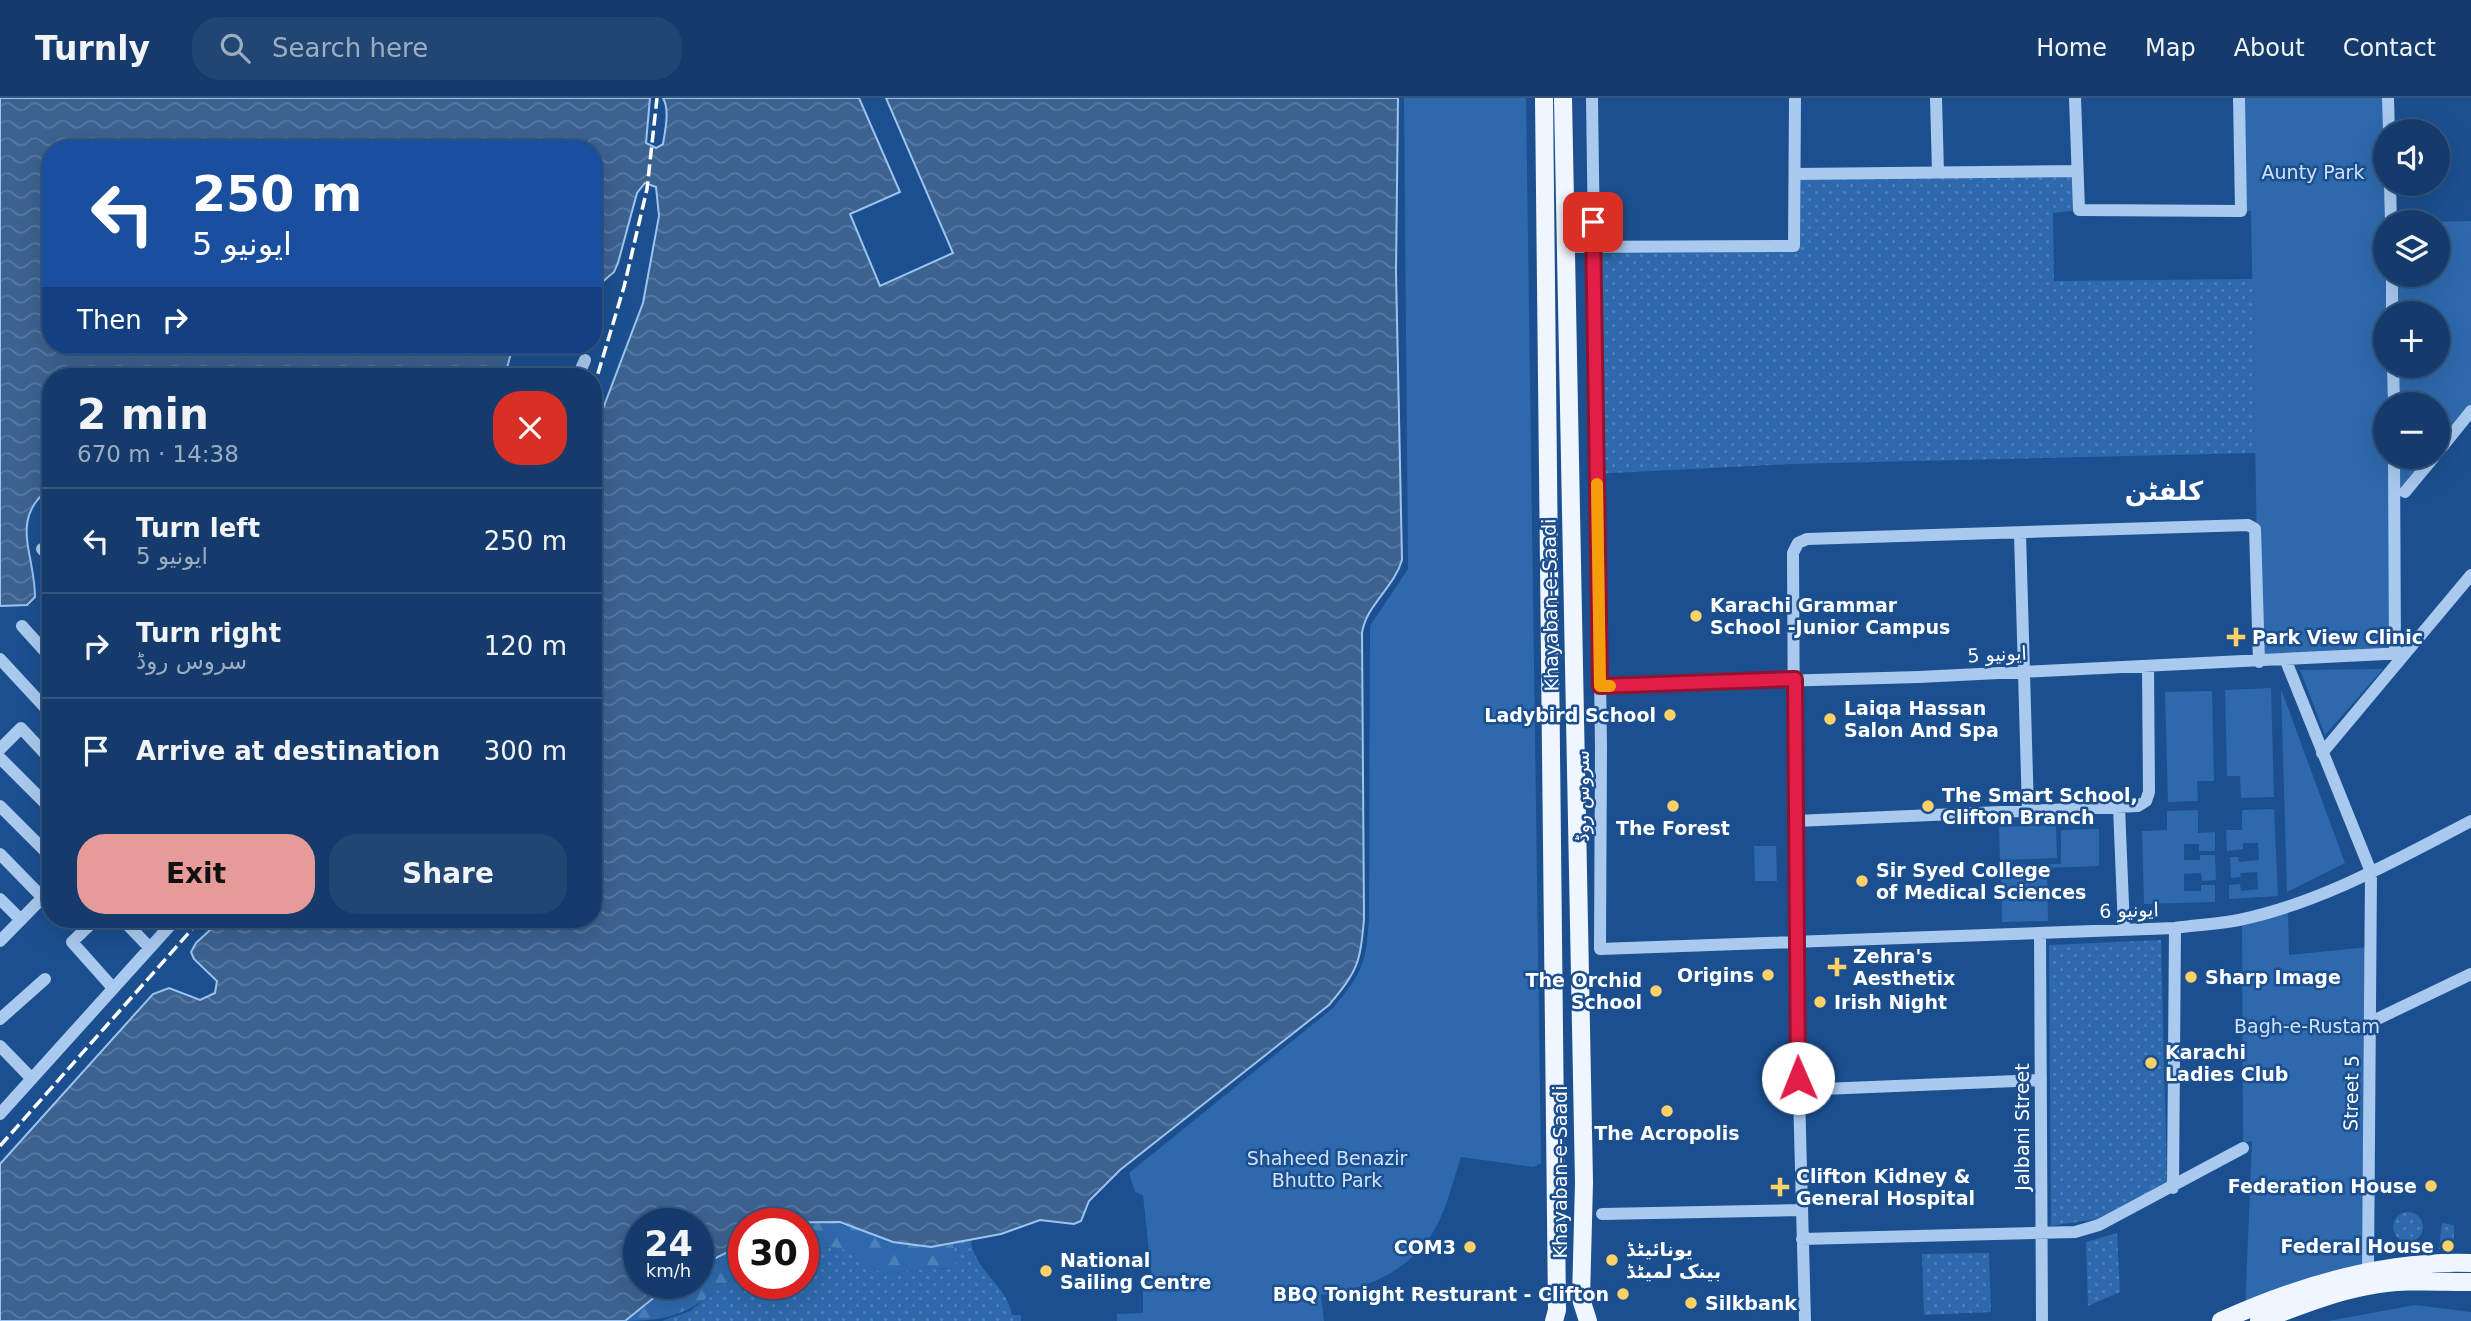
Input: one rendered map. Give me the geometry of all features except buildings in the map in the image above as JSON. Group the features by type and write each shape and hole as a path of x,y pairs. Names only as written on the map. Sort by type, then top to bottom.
{"main road":[{"name":"Khayaban-e-Saadi","path":"1544,98 1557,1310 1554,1321"},
{"name":"Khayaban-e-Saadi","path":"1563,98 1563,247 1583,1168 1581,1299 1588,1321"},
{"path":"2221,1321 2270,1299 2368,1272 2408,1266 2471,1263"},
{"path":"2259,1321 2327,1296 2369,1286 2418,1281 2469,1283"}],"street":[{"name":"سروس روڈ","path":"1591,98 1601,949"},
{"path":"1563,247 1794,246 1794,98"},
{"path":"1936,98 1938,172"},
{"path":"2075,98 2079,210 2241,211 2239,98"},
{"path":"2388,98 2389,119"},
{"path":"1795,174 2077,171"},
{"path":"582,368 585,360"},
{"path":"2450,437 2471,411"},
{"path":"2394,469 2400,654"},
{"path":"2405,492 2424,469"},
{"path":"1805,1321 1795,941 1793,553 1798,543 1807,539 2252,526 2255,529 2259,662"},
{"path":"2020,534 2028,811"},
{"path":"2322,753 2400,654 2471,575"},
{"path":"22,626 42,648"},
{"name":"ایونیو 5","path":"1600,686 2023,672 2400,654"},
{"path":"0,659 42,704"},
{"path":"2287,661 2371,872"},
{"path":"1796,821 2138,806 2146,801 2149,792 2148,667"},
{"path":"0,749 21,728 42,750"},
{"path":"0,758 42,801"},
{"path":"0,806 42,848"},
{"path":"2119,807 2124,929"},
{"name":"ایونیو 6","path":"1601,949 2175,928 2239,920 2288,905 2371,872 2471,821"},
{"path":"0,854 42,889"},
{"name":"Street 5","path":"2368,1272 2371,872"},
{"path":"0,941 42,898"},
{"path":"0,899 20,920"},
{"path":"87,928 72,942 113,988"},
{"path":"131,928 150,947"},
{"path":"0,1114 165,928"},
{"path":"2173,1188 2175,928"},
{"name":"Jalbani Street","path":"2040,933 2042,1321"},
{"path":"2371,1023 2471,974"},
{"path":"0,1020 45,979"},
{"path":"0,1046 32,1079"},
{"path":"1799,1090 2041,1080"},
{"path":"1802,1239 2075,1232 2099,1225 2173,1188 2243,1148"},
{"path":"1602,1214 1801,1209"}],"green space":[{"name":"Shaheed Benazir Bhutto Park","path":"1404,98 1526,98 1541,1163 1534,1167 1461,1157 1443,1212 1425,1244 1386,1276 1354,1288 1321,1295 1324,1321 1117,1321 1117,1314 1143,1313 1143,1282 1152,1281 1143,1195 1135,1192 1129,1173 1333,1008 1357,976 1364,957 1369,918 1370,626 1408,569"},
{"name":"Aunty Park","path":"2238,98 2386,98 2386,119 2373,119 2373,196 2385,196 2385,210 2373,210 2373,287 2389,287 2390,301 2373,301 2373,378 2391,378 2391,392 2373,392 2373,469 2392,469 2395,654 2259,662 2251,211 2241,211"},
{"path":"2077,171 2079,210 2053,213 2054,281 2253,279 2256,453 1791,464 1593,474 1585,252 1794,246 1795,174"},
{"path":"2450,221 2471,221 2471,411 2450,436 2450,392 2394,392 2393,378 2450,378 2450,301 2392,301 2392,287 2450,287"},
{"path":"2394,469 2423,469 2395,504"},
{"path":"2383,669 2325,735 2300,670"},
{"path":"2271,688 2274,797 2241,798 2240,776 2227,776 2225,690"},
{"path":"2281,689 2345,863 2287,892"},
{"path":"2212,691 2214,781 2197,781 2198,801 2168,802 2165,692"},
{"path":"2274,809 2278,896 2229,899 2229,885 2240,884 2241,891 2258,889 2257,872 2240,873 2241,877 2231,878 2230,857 2238,857 2239,862 2259,860 2258,843 2243,843 2243,849 2227,851 2226,830 2242,830 2242,810"},
{"path":"2198,810 2198,833 2215,832 2215,851 2199,851 2199,844 2184,844 2184,860 2200,860 2200,855 2215,855 2216,880 2202,881 2201,873 2184,874 2184,891 2201,891 2201,885 2215,885 2215,902 2144,904 2142,831 2167,830 2167,811"},
{"path":"2056,825 2057,858 2000,860 1999,827"},
{"path":"2099,829 2099,866 2047,868 2048,921 2002,922 2001,865 2061,864 2061,830"},
{"path":"1754,846 1776,846 1777,881 1755,881"},
{"name":"Bagh-e-Rustam","path":"2288,911 2289,955 2369,947 2368,1273 2245,1311 2252,1141 2243,1143 2242,923"},
{"path":"2161,940 2167,1182 2097,1219 2051,1226 2049,945"},
{"path":"2408,1212 2419,1216 2423,1227 2419,1238 2408,1242 2397,1238 2393,1227 2397,1216"},
{"path":"819,1221 917,1243 953,1244 957,1269 933,1268 883,1274 846,1250 819,1248"},
{"path":"2442,1223 2454,1225 2454,1249 2439,1249"},
{"path":"2117,1233 2120,1292 2088,1306 2086,1242"},
{"path":"973,1239 971,1242 979,1262 1005,1296 1012,1315 1021,1315 1021,1321 662,1321 690,1311 706,1299 714,1299 714,1293 728,1282 728,1299 819,1299 819,1248 846,1250 883,1274 933,1268 956,1269 953,1244"},
{"path":"728,1252 728,1282 714,1293 714,1259"},
{"path":"1989,1253 1991,1312 1924,1315 1922,1254"},
{"path":"652,1299 706,1299 677,1314 625,1321"},
{"path":"2415,1305 2471,1312 2471,1321 2328,1321"}],"water":[{"path":"0,98 650,98 646,143 656,148 663,144 666,127 667,114 663,98 859,98 900,192 850,214 880,286 953,253 886,98 1398,98 1396,272 1402,560 1393,579 1369,614 1362,633 1364,919 1359,957 1352,974 1329,1005 1120,1170 1089,1201 1081,1221 1074,1224 1040,1220 1001,1234 931,1247 893,1242 840,1222 819,1222 819,1208 728,1208 728,1252 714,1259 714,1208 623,1208 623,1299 652,1299 625,1321 0,1321 0,1164 153,994 169,988 200,1000 215,993 217,981 194,959 191,952 196,943 212,928 602,928 602,411 643,303 659,216 656,187 645,183 637,193 618,263 614,272 602,282 602,140 42,140 42,354 511,354 507,368 42,368 42,495 30,512 27,524 35,597 27,605 0,606"}],"railway":[{"path":"600,368 624,287 647,189 657,98"},
{"path":"0,1146 193,928"}],"slow traffic":[{"path":"1597,484 1600,686 1610,686"}],"place":[{"name":"Karachi Grammar School -Junior Campus","path":"1696,616"},
{"name":"Park View Clinic","path":"2236,637"},
{"name":"Ladybird School","path":"1670,715"},
{"name":"Laiqa Hassan Salon And Spa","path":"1830,719"},
{"name":"The Forest","path":"1673,806"},
{"name":"The Smart School, Clifton Branch","path":"1928,806"},
{"name":"Sir Syed College of Medical Sciences","path":"1862,881"},
{"name":"Zehra's Aesthetix","path":"1837,967"},
{"name":"Origins","path":"1768,975"},
{"name":"Sharp Image","path":"2191,977"},
{"name":"The Orchid School","path":"1656,991"},
{"name":"Irish Night","path":"1820,1002"},
{"name":"Karachi Ladies Club","path":"2151,1063"},
{"name":"The Acropolis","path":"1667,1111"},
{"name":"Federation House","path":"2431,1186"},
{"name":"Clifton Kidney & General Hospital","path":"1780,1187"},
{"name":"Federal House","path":"2448,1246"},
{"name":"COM3","path":"1470,1247"},
{"name":"یونائیٹڈ بینک لمیٹڈ","path":"1612,1260"},
{"name":"National Sailing Centre","path":"1046,1271"},
{"name":"BBQ Tonight Resturant - Clifton","path":"1623,1294"},
{"name":"Silkbank","path":"1691,1303"}],"district":[{"name":"کلفٹن","path":"2164,491"}],"route":[{"path":"1593,222 1600,686 1795,679 1798,1078"}]}
